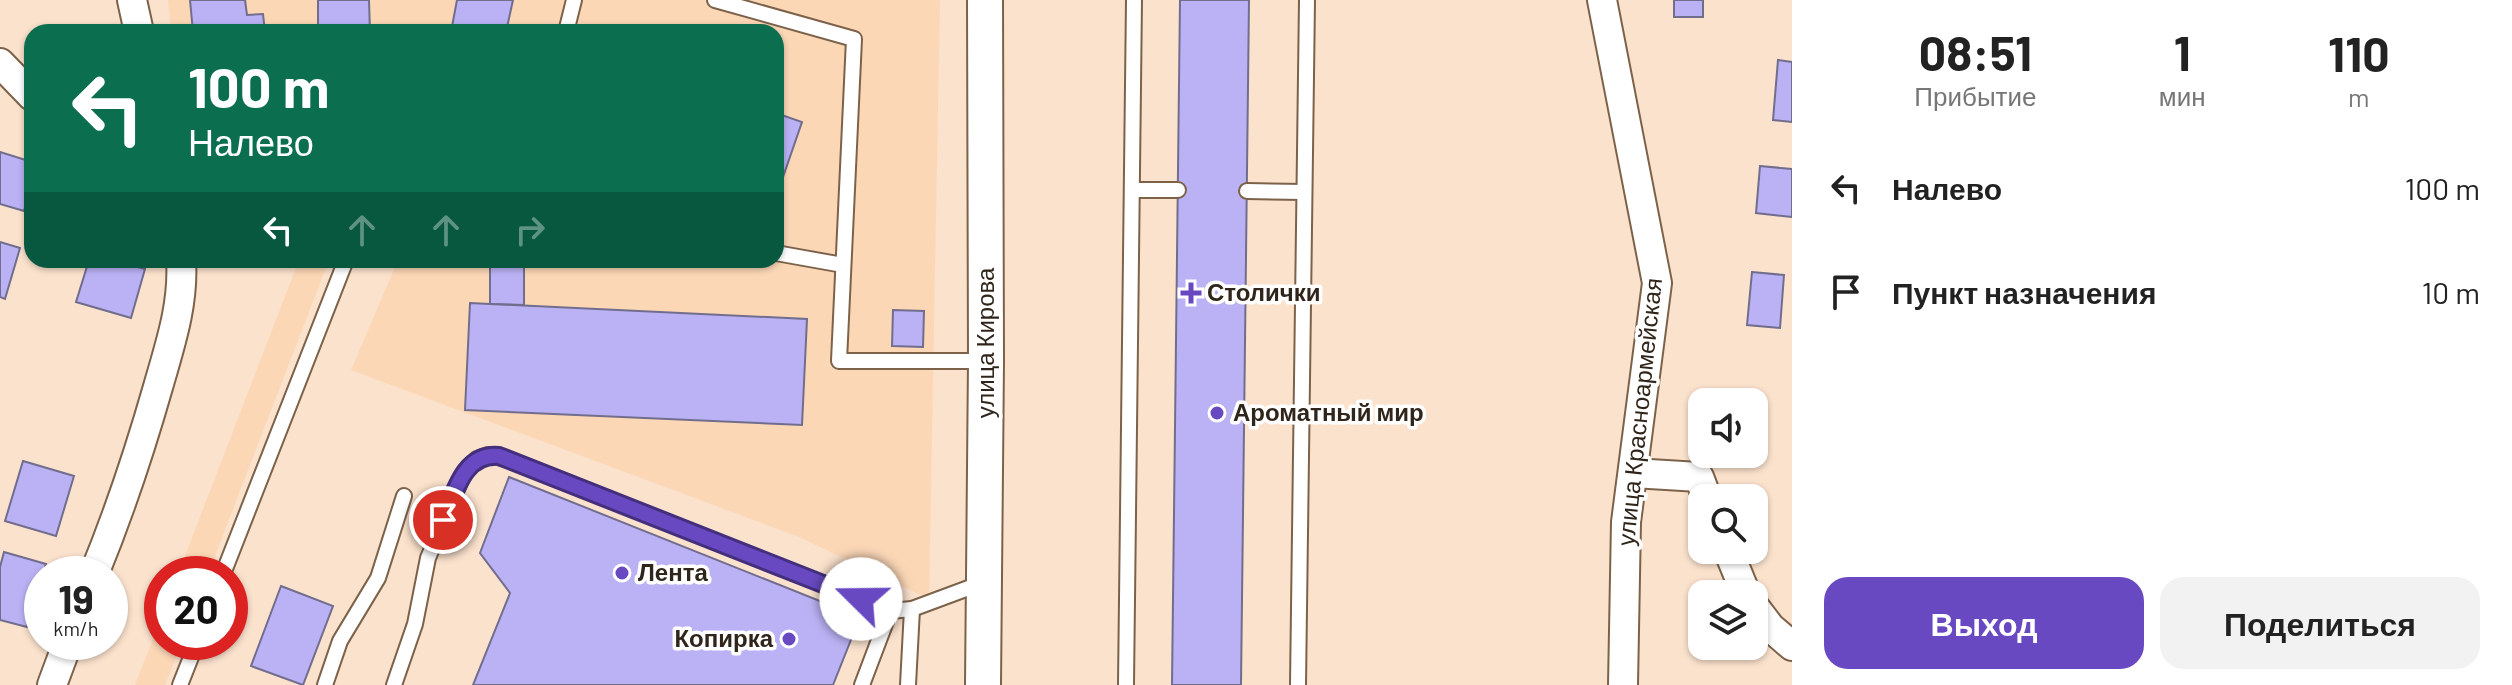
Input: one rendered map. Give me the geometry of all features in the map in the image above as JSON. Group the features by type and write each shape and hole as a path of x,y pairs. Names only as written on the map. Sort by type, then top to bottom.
{"street":[{"path":"132,0 137,24"},
{"name":"улица Кирова","path":"983,685 985,0"},
{"name":"улица Красноармейская","path":"1602,0 1657,283 1626,522 1623,685"},
{"path":"0,63 24,88"},
{"path":"101,556 134,467 173,334 180,298 181,268"},
{"path":"1633,473 1699,477 1702,484"},
{"path":"1768,624 1792,646"},
{"path":"52,685 61,660"}],"lane":[{"path":"568,24 574,0"},
{"path":"715,0 854,39 839,361 986,361"},
{"path":"1126,685 1134,0"},
{"path":"1298,685 1307,0"},
{"path":"1132,190 1178,190"},
{"path":"1247,191 1304,192"},
{"path":"784,254 843,265"},
{"path":"230,556 343,268"},
{"path":"394,685 415,624 434,542 463,475 477,459 488,455 511,460 890,611 912,609 985,582"},
{"path":"325,685 340,641 378,578 404,496"},
{"path":"908,685 912,609"},
{"path":"862,685 890,611"},
{"path":"180,685 190,660"}],"shaded area":[{"path":"168,0 940,0 929,599 799,537 351,370 395,268 784,268 784,24 170,24"},
{"path":"296,268 326,268 215,556 185,556"},
{"path":"145,660 175,660 165,685 135,685"}],"building":[{"path":"190,0 245,0 247,15 263,14 264,24 192,24"},
{"path":"318,0 369,0 370,24 318,24"},
{"path":"457,0 513,0 508,24 452,24"},
{"path":"1180,0 1249,0 1241,685 1172,685"},
{"path":"1674,0 1703,0 1703,17 1674,17"},
{"path":"1778,60 1792,62 1792,122 1773,120"},
{"path":"784,116 802,122 784,174"},
{"path":"0,152 24,160 24,211 0,204"},
{"path":"1760,166 1792,169 1792,217 1756,213"},
{"path":"0,242 20,248 5,299 0,297"},
{"path":"87,268 145,269 131,318 76,302"},
{"path":"490,268 524,268 524,305 490,304"},
{"path":"1752,272 1784,275 1780,328 1747,325"},
{"path":"470,303 807,319 802,425 465,410"},
{"path":"893,310 924,311 923,347 892,346"},
{"path":"23,461 74,476 56,536 5,521"},
{"name":"Лента","path":"509,477 860,617 833,685 473,685 510,593 480,553"},
{"path":"4,552 24,558 24,626 0,620 0,567"},
{"path":"281,586 333,606 303,685 251,666"}],"place":[{"name":"Столички","path":"1191,293"},
{"name":"Ароматный мир","path":"1217,413"},
{"name":"Лента","path":"622,573"},
{"name":"Копирка","path":"789,639"}],"route":[{"path":"443,520 469,466 488,455 499,456 861,599"}]}
